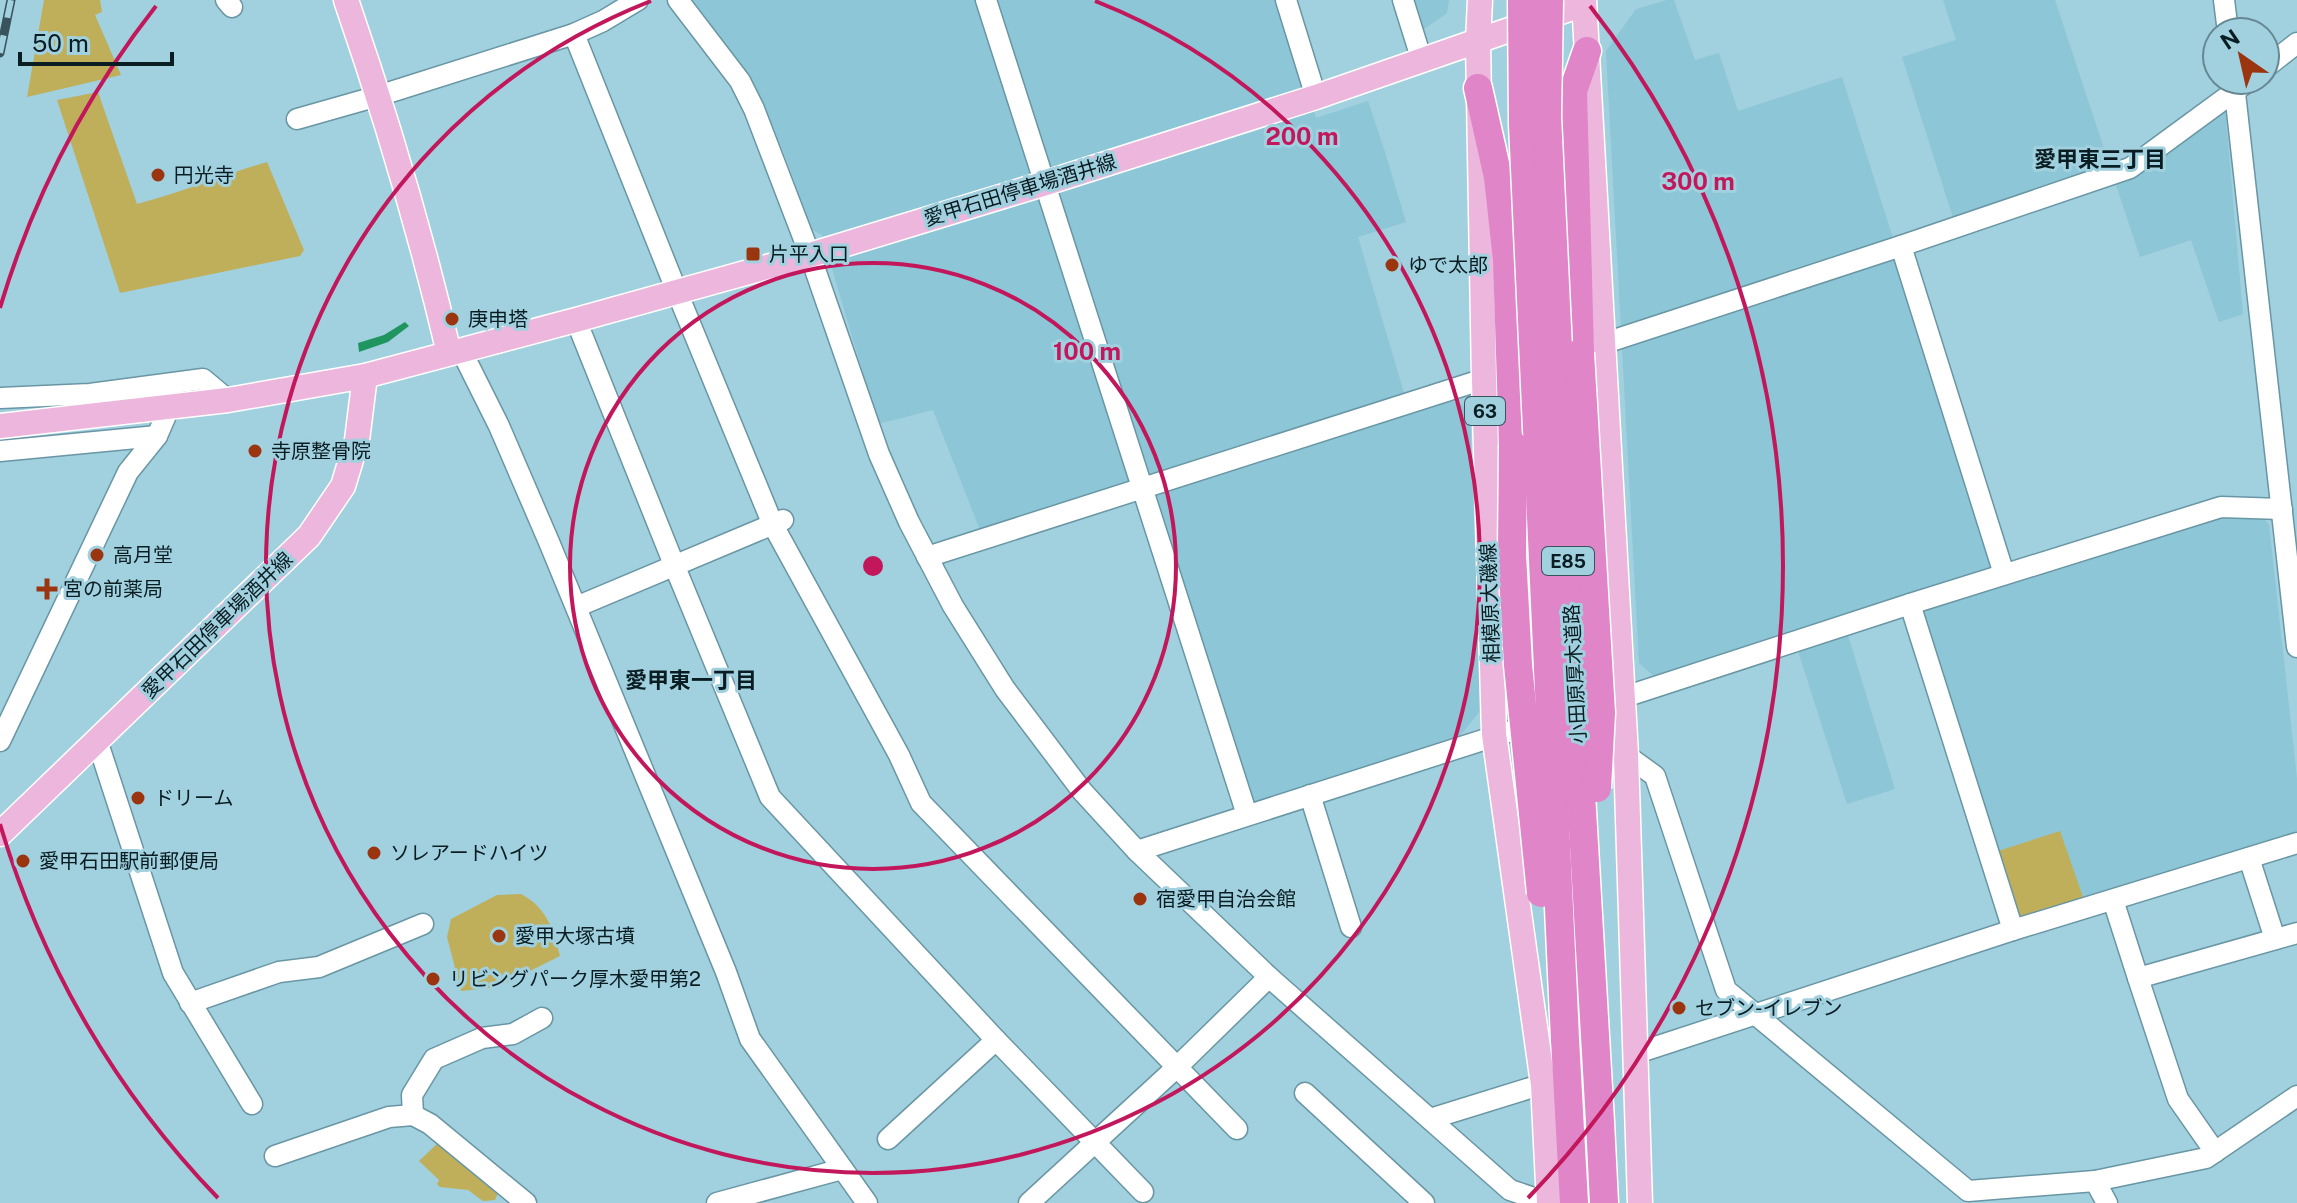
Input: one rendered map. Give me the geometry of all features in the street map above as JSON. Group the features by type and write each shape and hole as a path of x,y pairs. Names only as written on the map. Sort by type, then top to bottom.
{"highway":[{"name":"小田原厚木道路","path":"1522,0 1523,124 1574,1203"},
{"name":"小田原厚木道路","path":"1549,0 1547,131 1604,1203"},
{"path":"1587,51 1573,91 1592,348 1601,713 1595,825 1587,887"},
{"path":"1478,88 1498,177 1507,260 1513,445 1512,555 1518,665 1544,921 1565,1039"}],"main road":[{"path":"346,0 455,352"},
{"name":"相模原大磯線","path":"1480,0 1478,88 1494,734 1543,1084 1549,1203"},
{"path":"1587,1 1587,51"},
{"name":"愛甲石田停車場酒井線","path":"0,426 228,400 365,376 576,320 810,255 1046,183 1316,97 1587,1"},
{"path":"1592,348 1623,698 1640,1203"},
{"name":"愛甲石田停車場酒井線","path":"0,834 309,536 343,486 357,440 365,376"}],"street":[{"path":"297,119 574,34 638,0"},
{"path":"678,0 740,81 754,109 810,255 879,454 927,557 975,644 1005,689 1082,791 1137,851 1269,977 1510,1190 1549,1203"},
{"path":"986,0 1247,815"},
{"path":"1286,0 1316,97"},
{"path":"1403,0 1422,61"},
{"path":"574,34 677,292 779,522 921,803 1237,1129"},
{"path":"2281,56 2297,43"},
{"path":"1592,348 2130,168 2223,96"},
{"path":"2240,96 2282,509 2292,545 2297,647"},
{"path":"1901,246 2004,574"},
{"path":"576,320 770,797 996,1040 1143,1192"},
{"path":"455,352 499,426 726,972 750,1039 867,1203"},
{"path":"0,398 90,394 203,379 228,400"},
{"path":"927,557 1484,379"},
{"path":"0,741 128,472 157,436 170,406"},
{"path":"0,451 157,436"},
{"path":"1137,851 1494,734 1623,698 2221,507 2282,509"},
{"path":"576,607 779,522"},
{"path":"1910,604 2013,930"},
{"path":"97,740 173,973 252,1104"},
{"path":"1626,755 1655,776 1726,990 1965,1197 2095,1181 2206,1158 2297,1096"},
{"path":"1310,795 1330,890 1351,927"},
{"path":"1634,1054 2013,930 2297,843"},
{"path":"2249,858 2275,939"},
{"path":"2113,900 2178,1099 2215,1152"},
{"path":"190,1003 279,972 319,967 405,938 423,924"},
{"path":"2138,978 2297,933"},
{"path":"1029,1203 1177,1067 1269,977"},
{"path":"413,1115 412,1095 434,1059 482,1038 513,1034 542,1018"},
{"path":"888,1139 996,1040"},
{"path":"1430,1119 1543,1084"},
{"path":"1305,1093 1424,1203"},
{"path":"275,1156 389,1117 413,1115 430,1124 526,1203"},
{"path":"717,1203 842,1169"},
{"path":"2095,1181 2107,1203"}],"shaded area":[{"path":"44,0 100,0 102,12 95,15 121,75 27,97"},
{"path":"692,0 1276,0 1316,118 1368,101 1385,152 1406,222 1358,237 1409,410 1445,399 1461,404 1470,414 1481,710 1458,738 1254,806 1146,480 980,530 933,410 878,424 822,235 812,230 761,101"},
{"path":"1409,0 1449,0 1447,13 1420,32"},
{"path":"1674,0 1695,60 1719,53 1738,111 1842,77 2001,580 2223,510 2257,512 2269,524 2297,779 2297,831 2293,837 2016,919 1912,598 1656,678 1639,663 1606,51 1636,9"},
{"path":"1943,0 2055,0 2111,170 1954,221 1902,57 1956,40"},
{"path":"98,92 137,204 267,162 304,250 300,256 120,293 57,100"},
{"path":"2225,108 2243,314 2219,322 2191,240 2140,257 2115,182"},
{"path":"405,322 409,326 388,342 359,352 358,343 384,335"},
{"path":"1847,632 1895,789 1847,804 1797,648"},
{"path":"2060,831 2084,900 2019,919 1995,852"},
{"path":"521,894 537,906 548,920 560,956 498,987 461,991 447,937 451,919 497,895"},
{"path":"439,1142 498,1193 495,1200 483,1201 468,1190 437,1184 439,1180 419,1161"}],"railway":[{"path":"0,53 11,0"}],"place":[{"name":"円光寺","path":"158,175"},
{"name":"片平入口","path":"753,254"},
{"name":"ゆで太郎","path":"1392,265"},
{"name":"庚申塔","path":"452,319"},
{"name":"寺原整骨院","path":"255,451"},
{"name":"高月堂","path":"97,555"},
{"name":"宮の前薬局","path":"47,589"},
{"name":"ドリーム","path":"138,798"},
{"name":"ソレアードハイツ","path":"374,853"},
{"name":"愛甲石田駅前郵便局","path":"23,861"},
{"name":"宿愛甲自治会館","path":"1140,899"},
{"name":"愛甲大塚古墳","path":"499,936"},
{"name":"リビングパーク厚木愛甲第2","path":"433,979"},
{"name":"セブン-イレブン","path":"1679,1008"}],"district":[{"name":"愛甲東三丁目","path":"2100,159"},
{"name":"愛甲東一丁目","path":"691,680"}]}
